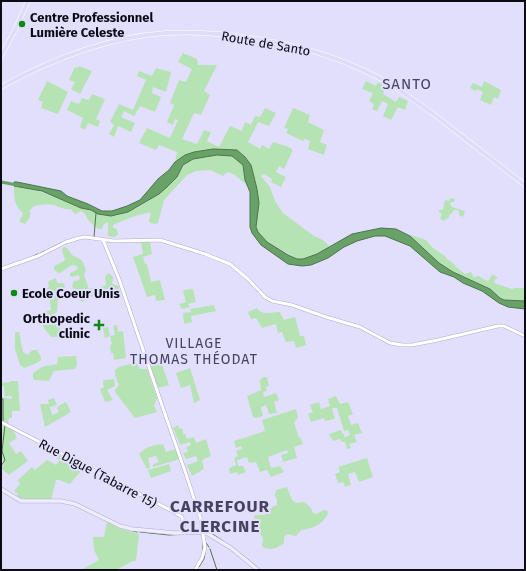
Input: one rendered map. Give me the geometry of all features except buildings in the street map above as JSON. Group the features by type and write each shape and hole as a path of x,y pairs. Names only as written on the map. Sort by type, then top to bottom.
{"main road":[{"path":"1,56 15,30 26,1"},
{"name":"Route de Santo","path":"1,87 32,71 66,57 109,43 139,37 166,33 213,33 271,41 315,51 338,59 390,84 525,185"},
{"path":"1,490 21,501 61,501 75,504 127,528 160,533 202,532 231,548 258,570"}],"street":[{"path":"1,269 38,256 69,240 85,237 103,240 164,241 209,255 235,268 248,278 267,298 360,327 390,343 412,345 498,326 504,326 525,336"},
{"path":"103,240 119,279 199,513 204,542 204,552 195,570"},
{"name":"Rue Digue (Tabarre 15)","path":"2,422 174,512 182,517 185,533"}],"shaded area":[{"path":"183,53 197,59 198,65 217,65 204,91 210,95 201,115 194,113 182,139 197,144 204,130 211,132 207,141 219,147 230,126 242,131 245,122 251,125 255,116 260,117 265,108 276,113 269,126 258,122 248,142 260,149 262,145 269,149 273,142 289,147 293,150 284,169 279,166 276,172 286,177 281,187 271,182 272,179 264,174 261,176 270,187 275,201 283,213 314,236 323,240 330,247 310,257 298,259 267,242 260,236 256,227 259,203 251,165 237,150 185,155 175,162 177,152 159,145 156,150 139,143 147,128 170,138 178,120 175,119 173,125 167,122 174,105 170,103 179,80 186,82 192,69 178,62"},
{"path":"79,66 92,71 80,94 71,89 75,82 69,80 75,67 78,68"},
{"path":"156,68 171,72 166,92 153,87 152,93 161,97 155,112 140,106 134,116 124,111 121,117 135,123 131,132 118,126 114,137 109,134 114,125 110,122 119,104 133,110 146,80 137,76 139,71 152,76"},
{"path":"47,81 68,92 58,114 41,108 43,102 38,100"},
{"path":"366,81 376,86 378,82 386,87 383,94 396,102 399,97 408,101 405,110 398,107 391,120 383,116 388,104 382,101 377,111 372,109 374,104 369,101 373,93 362,89"},
{"path":"484,81 501,90 498,99 494,97 491,105 480,100 483,92 470,88 473,83 482,87"},
{"path":"92,94 105,99 96,119 100,121 98,127 88,123 85,130 80,127 83,118 67,110 71,101 79,104 82,98 89,100"},
{"path":"293,108 310,115 308,122 324,130 320,142 327,145 324,155 308,149 310,141 305,139 303,141 286,133 288,129 284,128"},
{"path":"213,149 237,150 251,165 259,203 256,227 258,232 267,242 288,255 297,259 303,259 317,254 352,234 381,228 396,229 410,236 439,263 453,272 490,289 504,300 525,301 525,309 508,307 499,303 482,291 463,283 454,277 440,272 410,246 385,236 375,236 357,241 344,247 328,258 311,265 302,266 288,264 261,245 252,233 250,227 250,192 245,180 243,165 232,156 217,155 193,159 183,165 177,177 159,194 128,212 111,216 98,214 91,210 81,208 42,191 14,186 14,182 17,182 61,191 67,196 102,211 112,211 140,200 175,162 185,155"},
{"path":"217,155 232,156 239,159 243,165 247,184 232,173 226,173 223,176 210,170 196,171 187,175 164,200 158,223 156,224 150,223 149,220 151,213 132,217 113,225 113,228 117,229 118,234 115,237 108,236 108,222 104,224 102,229 98,229 81,211 75,214 71,209 64,209 49,204 34,206 30,210 30,217 25,224 20,222 23,214 15,201 14,186 34,190 100,214 113,216 130,211 148,201 177,177 184,165 190,160 198,157"},
{"path":"450,198 455,199 454,202 451,202 450,204 452,207 465,211 463,217 459,215 458,210 454,210 445,221 440,219 442,214 439,210 443,210 445,200 449,201"},
{"path":"411,235 426,240 460,271 466,274 470,272 472,273 473,277 479,276 487,281 492,275 494,275 498,278 495,279 494,283 512,289 525,288 525,301 504,300 490,289 453,272 435,260 410,236"},
{"path":"150,241 152,254 143,257 145,264 147,264 151,282 160,280 165,300 156,301 155,295 147,297 133,257 143,254 141,242"},
{"path":"65,247 72,255 83,262 86,270 84,275 89,289 106,285 105,276 109,273 113,277 112,283 119,287 119,290 102,298 88,296 83,302 80,301 72,286 74,281 79,280 80,277 78,275 72,277 70,276 70,273 78,269 77,266 72,265 60,273 54,269 54,266 65,259 62,248"},
{"path":"55,278 57,283 63,283 65,286 55,293 58,298 57,312 49,317 49,320 57,320 62,335 51,337 44,328 40,318 42,313 50,310 51,308 49,297 45,294 44,289 49,287 48,282"},
{"path":"193,289 196,302 188,304 190,307 182,309 179,304 186,302 183,290"},
{"path":"214,305 216,311 191,316 192,322 184,324 183,313 191,312 190,309"},
{"path":"257,308 264,313 280,312 284,320 295,317 300,336 304,336 306,345 296,348 294,341 286,342 282,332 278,333 276,324 262,328 256,318 251,319 248,312"},
{"path":"117,325 118,332 123,331 126,358 114,360 113,353 111,353 110,345 112,344 110,336 115,335 113,326"},
{"path":"108,327 110,336 105,338 103,328"},
{"path":"15,332 19,332 23,352 28,355 32,350 37,350 41,357 40,361 24,368 20,365 15,349"},
{"path":"76,356 77,365 75,369 54,371 49,381 35,380 33,378 33,373 42,367 57,364 58,357"},
{"path":"161,362 169,385 158,388 149,366"},
{"path":"134,363 137,364 140,369 147,369 157,398 154,406 157,412 135,418 115,392 119,385 115,375 115,370 119,367"},
{"path":"190,368 200,400 194,403 190,385 181,388 176,373"},
{"path":"263,377 267,377 269,386 266,387 267,391 263,392 264,397 276,393 279,400 274,402 277,413 269,414 266,405 261,407 263,416 256,418 253,417 247,396 261,390 260,380"},
{"path":"114,379 115,386 107,390 113,400 105,402 100,389 104,387 104,380"},
{"path":"18,381 20,411 12,411 12,418 9,418 8,423 1,420 1,397 12,399 12,396 5,396 4,386 1,386 1,383"},
{"path":"336,396 340,404 348,402 353,414 348,416 351,425 358,423 362,433 354,435 357,442 349,444 351,448 347,449 345,442 342,442 340,439 333,441 329,434 341,430 345,437 350,435 348,430 344,431 337,408 332,408 335,419 325,421 324,418 311,422 308,414 313,412 310,405 319,402 321,409 330,406 328,399"},
{"path":"54,398 57,405 50,407 52,415 59,412 57,407 66,402 71,412 45,427 40,404 49,404 48,400"},
{"path":"296,409 298,418 294,422 299,438 300,437 303,444 294,447 297,458 283,462 281,455 288,453 287,450 268,457 271,468 280,466 284,472 271,477 267,470 260,472 256,462 249,463 247,457 237,460 238,466 243,466 246,472 238,475 237,472 230,474 229,468 236,465 234,458 238,456 236,451 242,449 241,446 236,448 234,441 265,431 262,420"},
{"path":"178,425 179,429 182,428 183,434 185,434 187,439 194,437 196,443 206,439 211,456 202,460 204,469 192,476 187,465 198,461 196,456 186,459 183,453 188,452 186,447 191,445 190,442 180,445 173,428"},
{"path":"1,426 12,428 17,438 9,443 16,454 21,451 28,461 9,475 1,468 4,464 1,456"},
{"path":"163,444 166,452 176,449 180,459 153,467 153,464 159,462 156,456 148,458 150,468 147,469 139,454 146,448"},
{"path":"56,453 84,467 70,484 56,480 51,500 25,499 16,497 18,494 14,491 20,484 18,480 32,467 35,470 47,460 56,465 60,460 52,456"},
{"path":"367,458 373,477 359,482 355,472 348,474 351,485 345,487 343,482 338,483 335,474 340,472 338,467"},
{"path":"169,464 171,471 151,478 148,470"},
{"path":"287,487 292,500 296,503 304,502 311,508 313,513 316,514 327,510 328,514 323,521 317,525 301,530 296,536 290,534 284,537 284,543 282,545 273,549 264,548 262,546 263,538 258,531 254,518 255,515 264,515 277,505 275,495 276,490"},
{"path":"107,522 121,529 139,534 136,561 133,561 116,570 81,570 99,560 94,550 93,537 104,537"}],"waterway":[{"path":"1,182 17,185"},
{"path":"94,237 96,213"},
{"path":"47,250 61,243"},
{"path":"39,254 44,251"},
{"path":"32,257 37,254"},
{"path":"1,399 3,399 3,422"},
{"path":"1,466 5,460 2,451 5,425"},
{"path":"205,529 223,541"},
{"path":"133,531 137,532"},
{"path":"140,532 169,535 185,534"},
{"path":"206,543 209,547"},
{"path":"203,545 203,551"},
{"path":"210,549 217,570"},
{"path":"199,567 204,559 205,553"},
{"path":"241,554 257,567"}],"place":[{"name":"Centre Professionnel Lumière Celeste","path":"22,24"},
{"name":"Ecole Coeur Unis","path":"14,293"},
{"name":"Orthopedic clinic","path":"99,325"}],"district":[{"name":"SANTO","path":"407,84"},
{"name":"VILLAGE THOMAS THÉODAT","path":"194,352"},
{"name":"CARREFOUR CLERCINE","path":"220,516"}]}
